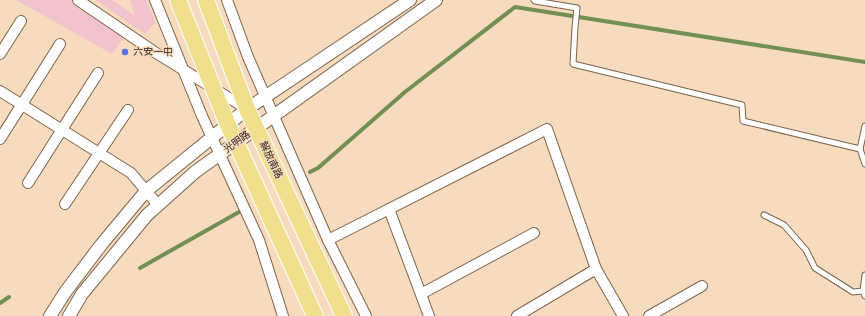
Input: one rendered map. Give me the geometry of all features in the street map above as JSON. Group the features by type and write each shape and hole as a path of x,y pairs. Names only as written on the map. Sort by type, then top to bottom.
{"main road":[{"path":"178,0 228,126 315,316"},
{"name":"解放南路","path":"206,0 247,109 344,316"}],"street":[{"path":"78,0 156,53 247,109"},
{"path":"154,0 212,138 259,240 283,316"},
{"path":"227,0 248,57 328,240 366,316"},
{"name":"光明路","path":"50,316 66,291 101,245 146,191 228,126 247,109 410,0"},
{"name":"光明路","path":"69,316 82,294 147,215 195,172 436,0"},
{"path":"0,54 21,21"},
{"path":"0,139 60,44"},
{"path":"28,183 98,73"},
{"path":"0,91 132,173 158,205"},
{"path":"65,204 128,110"},
{"path":"328,240 546,129 596,268 623,316"},
{"path":"389,209 429,316"},
{"path":"421,294 534,232"},
{"path":"517,316 596,268"},
{"path":"649,316 702,286"}],"lane":[{"path":"534,0 535,2 577,8 573,64 742,105 743,121 860,149"},
{"path":"865,126 860,149 865,164"},
{"path":"764,215 784,225 806,250 815,268 853,292 864,293 865,275"}],"shaded area":[{"path":"16,0 70,0 124,37 112,54"},
{"path":"95,0 112,0 135,16 130,0 146,0 156,22 145,34"}],"waterway":[{"path":"310,172 318,168 405,92 515,7 865,62"},
{"path":"140,268 239,212"},
{"path":"0,303 9,297"}],"place":[{"name":"六安一中","path":"125,52"}]}
